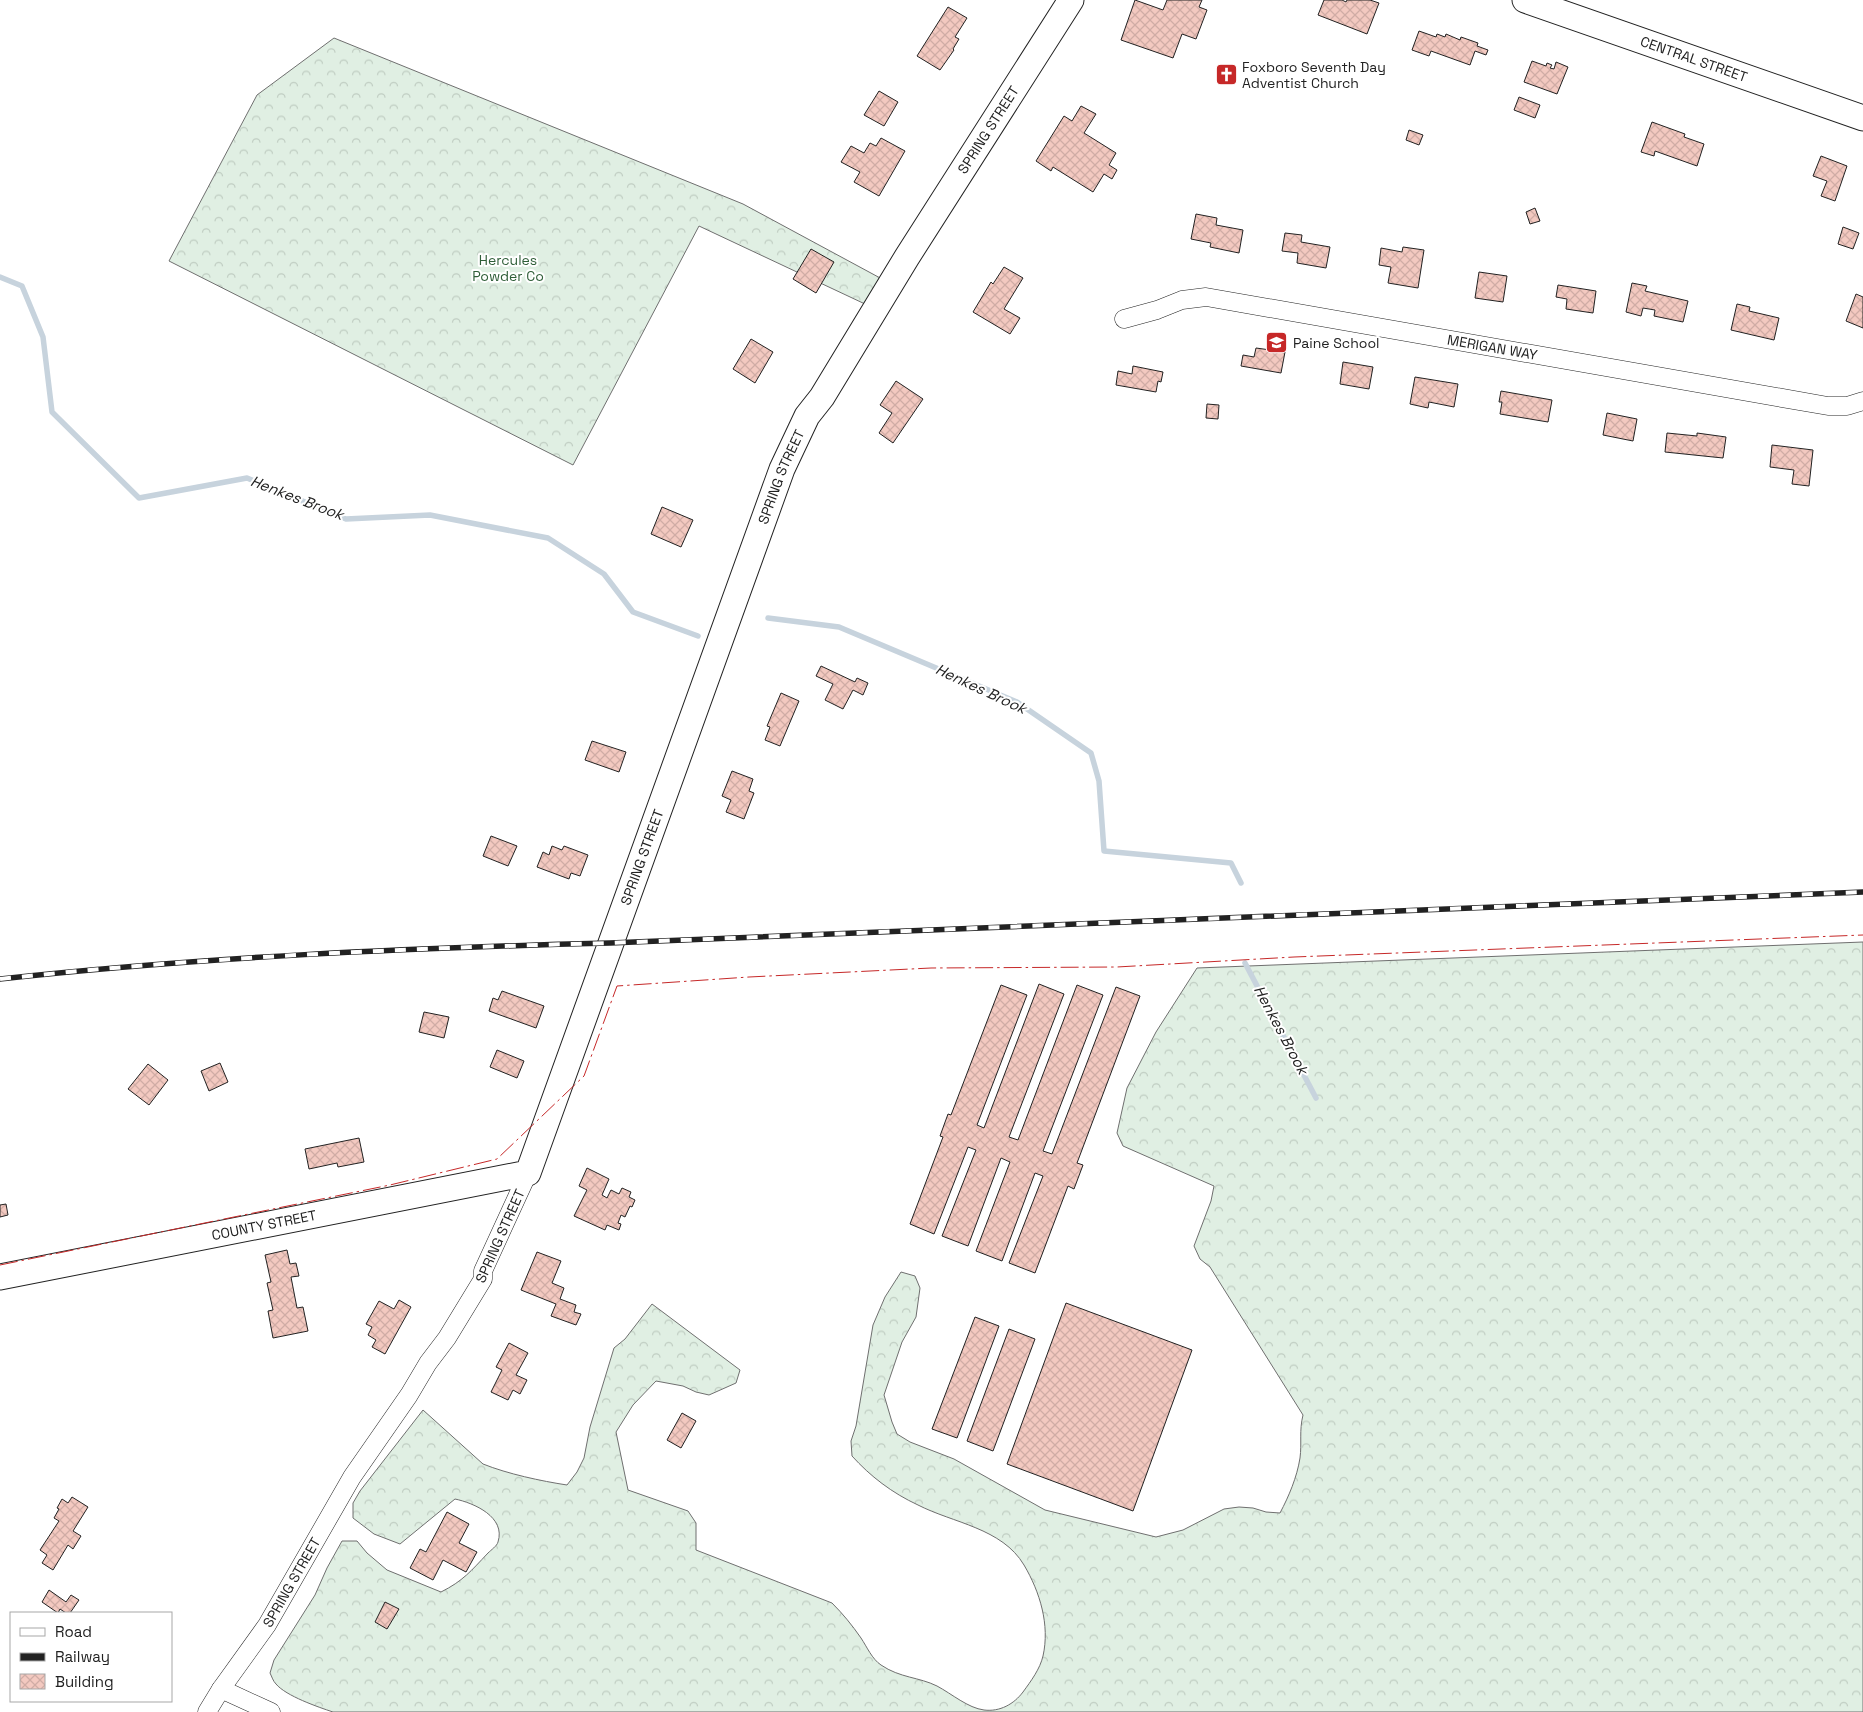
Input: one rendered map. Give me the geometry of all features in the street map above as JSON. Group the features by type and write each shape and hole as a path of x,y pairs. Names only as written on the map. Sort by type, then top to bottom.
{"street":[{"name":"SPRING STREET","path":"207,1712 221,1689 267,1625 352,1477 409,1395 428,1363 447,1338 482,1279 528,1173 782,469 807,416 822,396 912,249 1071,0"},
{"name":"CENTRAL STREET","path":"1525,0 1863,118"},
{"name":"MERIGAN WAY","path":"1124,319 1157,310 1182,300 1206,297 1828,406 1847,406 1863,401"},
{"name":"COUNTY STREET","path":"0,1277 528,1173"},
{"path":"221,1689 271,1712"}],"green space":[{"name":"Hercules Powder Co","path":"334,38 743,204 882,279 865,304 699,226 573,465 169,261 257,95"},
{"path":"1863,942 1863,1712 333,1712 287,1693 276,1684 270,1673 274,1660 315,1595 342,1541 357,1541 367,1553 387,1570 441,1592 466,1575 497,1543 499,1533 493,1518 471,1504 455,1499 400,1544 374,1534 353,1518 353,1503 360,1491 423,1410 483,1464 525,1477 567,1485 577,1472 584,1458 590,1427 614,1348 625,1339 652,1304 740,1370 736,1383 709,1395 683,1386 656,1381 633,1405 616,1432 628,1490 688,1511 696,1523 696,1550 832,1603 844,1615 875,1660 888,1669 937,1686 966,1704 978,1709 996,1710 1006,1706 1023,1692 1042,1661 1045,1632 1039,1597 1024,1565 1015,1553 1003,1543 976,1528 932,1511 899,1495 874,1477 852,1456 851,1441 856,1426 873,1325 885,1297 901,1272 915,1276 920,1288 916,1317 902,1342 884,1395 897,1434 910,1442 954,1459 1045,1510 1156,1537 1183,1530 1224,1509 1253,1508 1266,1512 1280,1513 1299,1465 1303,1415 1210,1267 1200,1259 1194,1246 1211,1201 1214,1186 1123,1146 1117,1133 1127,1088 1156,1032 1197,968"}],"building":[{"path":"1135,0 1163,10 1167,0 1202,0 1199,7 1207,10 1196,39 1182,34 1173,58 1121,40"},
{"path":"1324,0 1342,0 1346,2 1347,0 1370,0 1379,3 1367,34 1318,15"},
{"path":"948,7 967,18 955,37 959,39 954,50 940,70 917,56"},
{"path":"1419,31 1436,37 1437,34 1445,37 1446,34 1460,40 1461,37 1478,43 1477,46 1488,50 1486,55 1475,51 1470,65 1431,51 1429,56 1412,50"},
{"path":"1532,61 1546,66 1547,63 1552,65 1550,68 1554,69 1556,62 1568,67 1557,94 1524,82"},
{"path":"879,91 898,102 884,126 864,115"},
{"path":"1519,97 1540,105 1535,118 1514,110"},
{"path":"1081,106 1096,114 1084,133 1116,153 1109,165 1117,170 1112,179 1104,174 1093,192 1053,167 1051,171 1036,161 1064,116 1072,121"},
{"path":"1652,122 1685,134 1684,137 1704,144 1697,166 1655,151 1654,156 1641,152"},
{"path":"1409,130 1423,135 1419,145 1406,140"},
{"path":"881,138 905,151 879,196 854,182 860,172 841,162 851,146 864,153 870,143 876,146"},
{"path":"1821,156 1847,166 1835,201 1821,196 1827,181 1813,176"},
{"path":"1535,208 1540,221 1530,224 1526,212"},
{"path":"1196,214 1217,218 1216,225 1243,230 1239,253 1210,247 1211,243 1191,239"},
{"path":"1843,227 1859,233 1853,249 1838,244"},
{"path":"1285,233 1302,235 1301,242 1330,247 1326,268 1297,263 1298,253 1282,251"},
{"path":"1403,247 1424,250 1418,288 1388,283 1391,267 1379,265 1381,248 1402,252"},
{"path":"811,249 834,262 816,293 793,279"},
{"path":"1004,267 1023,278 1004,309 1020,318 1010,334 973,312 991,282 993,284"},
{"path":"1479,272 1507,276 1503,302 1475,298"},
{"path":"1632,283 1647,286 1645,291 1688,301 1683,322 1654,316 1655,310 1643,308 1641,316 1626,312"},
{"path":"1558,285 1596,291 1593,313 1566,309 1567,299 1556,297"},
{"path":"1856,294 1863,297 1863,328 1846,321"},
{"path":"1737,304 1750,307 1749,311 1779,318 1774,340 1731,330"},
{"path":"751,339 773,352 755,383 733,369"},
{"path":"1256,348 1285,352 1281,373 1241,366 1243,355 1254,357"},
{"path":"1343,362 1373,367 1369,389 1340,384"},
{"path":"1133,366 1163,372 1161,382 1158,381 1156,392 1116,385 1118,371 1132,374"},
{"path":"1415,377 1458,384 1454,407 1429,402 1428,408 1410,404"},
{"path":"896,381 923,399 893,443 879,433 892,413 880,405"},
{"path":"1501,391 1552,400 1548,422 1500,414 1502,402 1499,402"},
{"path":"1207,404 1219,405 1218,419 1206,418"},
{"path":"1607,413 1637,419 1633,441 1603,435"},
{"path":"1667,433 1697,436 1697,433 1726,437 1723,458 1665,452"},
{"path":"1772,445 1813,450 1809,486 1792,484 1794,470 1770,467"},
{"path":"662,507 693,520 681,547 651,534"},
{"path":"821,666 855,682 857,678 868,683 863,695 853,690 843,709 825,700 833,684 816,676"},
{"path":"781,693 799,701 780,746 765,740 770,727 767,726"},
{"path":"592,741 626,752 619,772 585,760"},
{"path":"732,771 753,779 749,791 754,793 744,819 726,812 731,800 722,796"},
{"path":"491,836 517,846 508,866 483,856"},
{"path":"552,846 562,850 564,846 588,855 580,876 571,873 569,879 537,867 543,852 549,855"},
{"path":"1039,984 1064,994 1009,1137 1018,1140 1077,985 1103,995 1043,1151 1052,1154 1116,987 1140,996 1077,1163 1083,1165 1074,1189 1068,1186 1035,1273 1009,1263 1043,1176 1035,1173 1002,1261 976,1251 1010,1162 1001,1158 968,1246 942,1236 976,1150 968,1147 934,1234 910,1224 943,1137 940,1136 948,1114 951,1115 1001,985 1027,995 977,1125 984,1128"},
{"path":"502,991 544,1006 536,1028 489,1011 493,998 498,1000"},
{"path":"424,1012 449,1017 444,1038 419,1032"},
{"path":"497,1050 524,1061 517,1078 490,1067"},
{"path":"220,1063 228,1082 209,1091 201,1071"},
{"path":"148,1064 168,1080 149,1105 128,1089"},
{"path":"359,1138 364,1162 338,1167 337,1163 309,1169 305,1149"},
{"path":"587,1168 609,1179 602,1195 607,1198 611,1190 619,1194 622,1188 631,1192 629,1197 635,1200 625,1217 621,1215 618,1223 621,1224 619,1230 607,1225 605,1230 574,1216 587,1190 579,1186"},
{"path":"6,1204 8,1215 0,1217 0,1205"},
{"path":"287,1250 290,1264 296,1263 299,1276 291,1277 297,1308 303,1307 308,1331 273,1338 268,1311 273,1310 267,1283 271,1282 265,1255"},
{"path":"537,1252 561,1261 552,1283 564,1288 560,1299 576,1305 574,1312 581,1314 576,1325 551,1316 556,1304 521,1290"},
{"path":"399,1300 411,1307 385,1354 372,1347 376,1340 368,1335 372,1327 366,1324 379,1301 394,1309"},
{"path":"1066,1303 1192,1350 1133,1511 1007,1464"},
{"path":"975,1317 999,1326 957,1438 932,1429"},
{"path":"1009,1329 1035,1339 993,1451 967,1441"},
{"path":"509,1343 528,1353 516,1375 527,1380 520,1394 513,1390 508,1400 491,1392 502,1370 496,1367"},
{"path":"682,1413 696,1421 681,1448 667,1440"},
{"path":"72,1497 88,1507 73,1531 81,1536 73,1549 68,1545 53,1570 42,1563 47,1555 40,1550 59,1521 54,1518 62,1499 68,1503"},
{"path":"447,1512 469,1524 459,1543 477,1552 466,1572 443,1560 433,1580 410,1568 420,1549 426,1552"},
{"path":"49,1590 66,1602 71,1595 79,1600 71,1612 64,1612 60,1609 57,1612 42,1602"},
{"path":"385,1602 399,1609 387,1629 375,1622"}],"waterway":[{"name":"Henkes Brook","path":"0,277 22,286 43,337 52,412 139,498 247,478 346,519 430,515 548,538 604,574 633,612 698,636"},
{"name":"Henkes Brook","path":"768,618 839,627 1017,702 1091,753 1099,781 1104,851 1231,863 1241,883"},
{"name":"Henkes Brook","path":"1245,963 1316,1098"}],"railway":[{"path":"0,979 228,959 381,951 1863,892"}],"power":[{"path":"0,1265 390,1185 497,1159 584,1076 617,986 931,968 1117,967 1294,957 1863,935"}],"place":[{"name":"Foxboro Seventh Day Adventist Church","path":"1226,75"},
{"name":"Paine School","path":"1277,343"}]}
